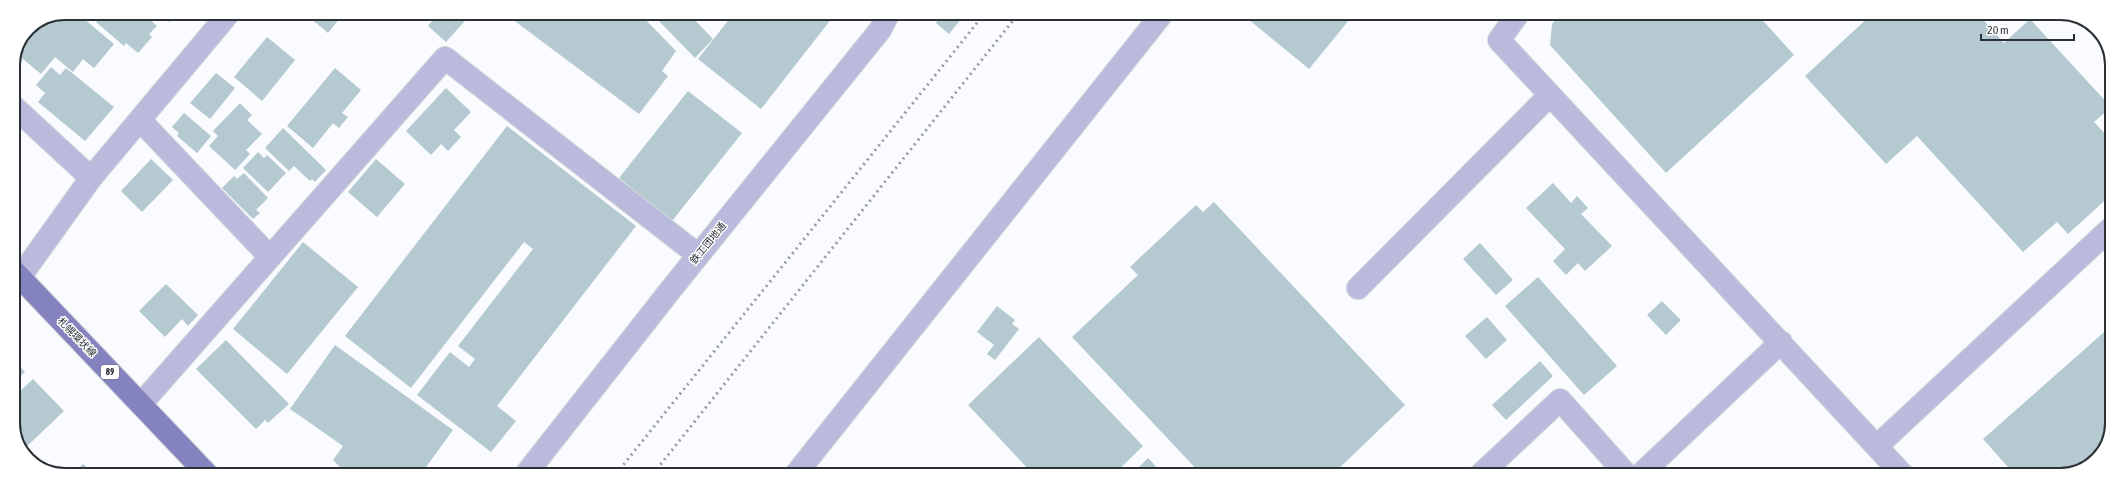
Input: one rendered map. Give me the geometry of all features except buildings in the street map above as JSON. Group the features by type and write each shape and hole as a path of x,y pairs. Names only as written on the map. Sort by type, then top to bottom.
{"main road":[{"name":"札幌環状線","path":"20,282 141,404 201,468"}],"street":[{"path":"20,270 91,178 222,20"},
{"name":"鉄工団地通","path":"531,468 698,255 880,30 885,20"},
{"path":"801,468 1157,20"},
{"path":"1514,20 1499,40 1897,468"},
{"path":"141,404 445,58 698,255"},
{"path":"1358,288 1550,94"},
{"path":"20,112 91,178"},
{"path":"140,120 270,257"},
{"path":"1877,446 2105,234"},
{"path":"1647,468 1781,342"},
{"path":"1487,468 1560,400 1621,468"}],"railway":[{"path":"621,468 979,20"},
{"path":"658,468 1013,20"}]}
